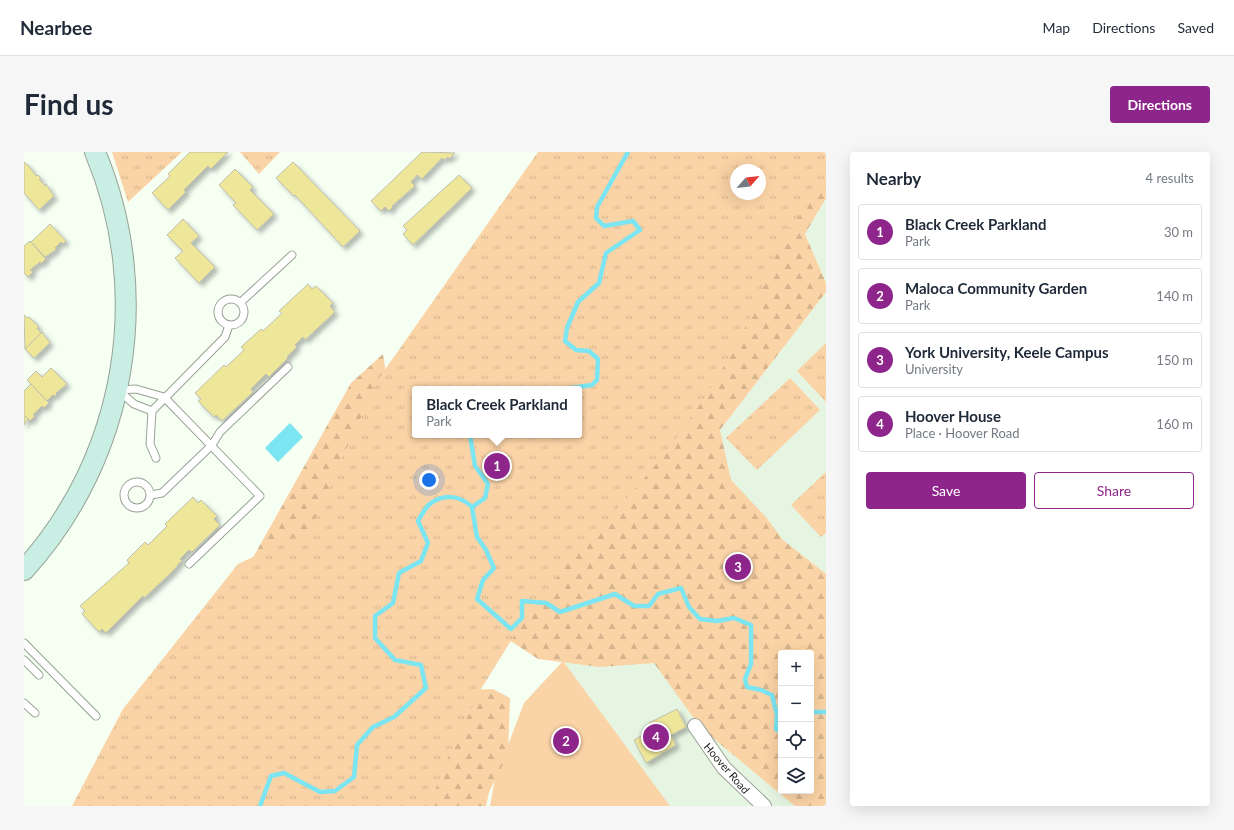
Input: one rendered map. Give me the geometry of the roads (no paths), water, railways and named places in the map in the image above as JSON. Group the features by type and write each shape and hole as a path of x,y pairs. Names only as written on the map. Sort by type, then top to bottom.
{"street":[{"path":"24,570 50,539 82,489 106,431 118,390 126,331 125,272 113,204 95,152"},
{"name":"Hoover Road","path":"695,726 724,768 764,806"}],"lane":[{"path":"241,302 292,255"},
{"path":"228,298 241,302 244,310 243,318 237,324 229,325 221,320 218,307 224,300 228,298"},
{"path":"156,458 150,444 152,411 224,337 229,325"},
{"path":"151,495 162,493 212,445 220,432 288,367"},
{"path":"118,390 136,389 164,398 212,445 260,496 189,564"},
{"path":"118,390 134,404 152,411"},
{"path":"24,643 96,716"},
{"path":"24,660 39,675"},
{"path":"24,703 35,713"}],"water":[{"path":"290,423 303,437 278,462 265,448"}],"waterway":[{"path":"582,386 592,385 597,380 598,359 589,351 576,350 565,341 567,328 578,302 599,283 606,253 640,230 633,221 604,226 596,218 597,207 628,152"},
{"path":"470,438 475,466 488,484 485,498 472,507"},
{"path":"260,806 271,776 284,773 320,792 335,791 354,777 357,745 373,727 394,717 426,688 421,665 395,660 375,638 375,616 393,603 399,573 421,561 428,543 418,521 427,506 441,498 452,497 463,500 472,507"},
{"path":"472,507 477,537 486,550 494,568 483,580 477,599 511,629 522,618 522,601 546,603 560,612 615,594 634,606 649,606 658,594 681,588 689,607 700,619 717,621 734,618 751,625 751,664 745,679 747,687 761,690 772,695 777,715 776,729 778,730"},
{"path":"814,712 826,712"}],"place":[{"name":"Black Creek Parkland","path":"497,466"},
{"name":"York University, Keele Campus","path":"738,567"},
{"name":"Hoover House","path":"656,737"},
{"name":"Maloca Community Garden","path":"566,741"}]}
